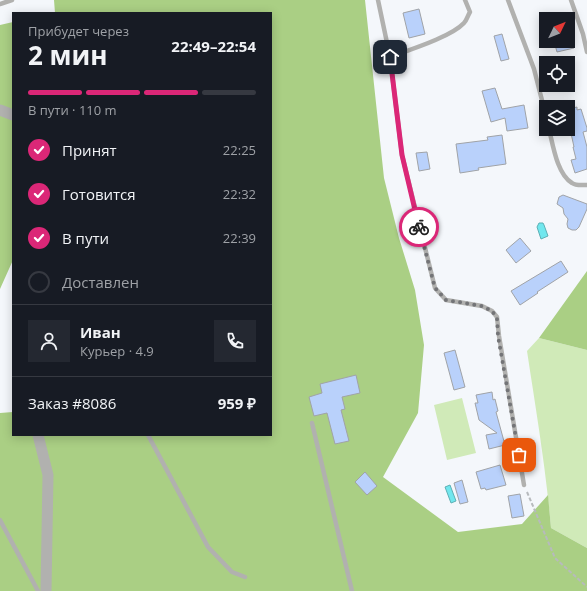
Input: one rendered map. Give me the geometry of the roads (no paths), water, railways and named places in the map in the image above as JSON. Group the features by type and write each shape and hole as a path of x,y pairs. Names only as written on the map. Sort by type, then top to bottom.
{"street":[{"path":"0,110 12,116"},
{"path":"38,436 48,474 46,591"}],"lane":[{"path":"0,4 12,0"},
{"path":"378,0 390,57 402,155 435,288 446,300 482,306 492,311 497,318 498,336 524,485"},
{"path":"390,57 432,41 460,26 465,22 470,12 465,0"},
{"path":"508,0 534,69 542,100"},
{"path":"571,0 583,34 587,52"},
{"path":"551,136 558,165 564,174 572,183 580,186 587,185"},
{"path":"312,423 352,591"},
{"path":"149,436 208,547 232,572 245,577"},
{"path":"0,520 38,591"}],"water":[{"path":"539,223 543,223 548,236 541,239 537,227"},
{"path":"450,485 456,501 451,503 445,487"}]}
